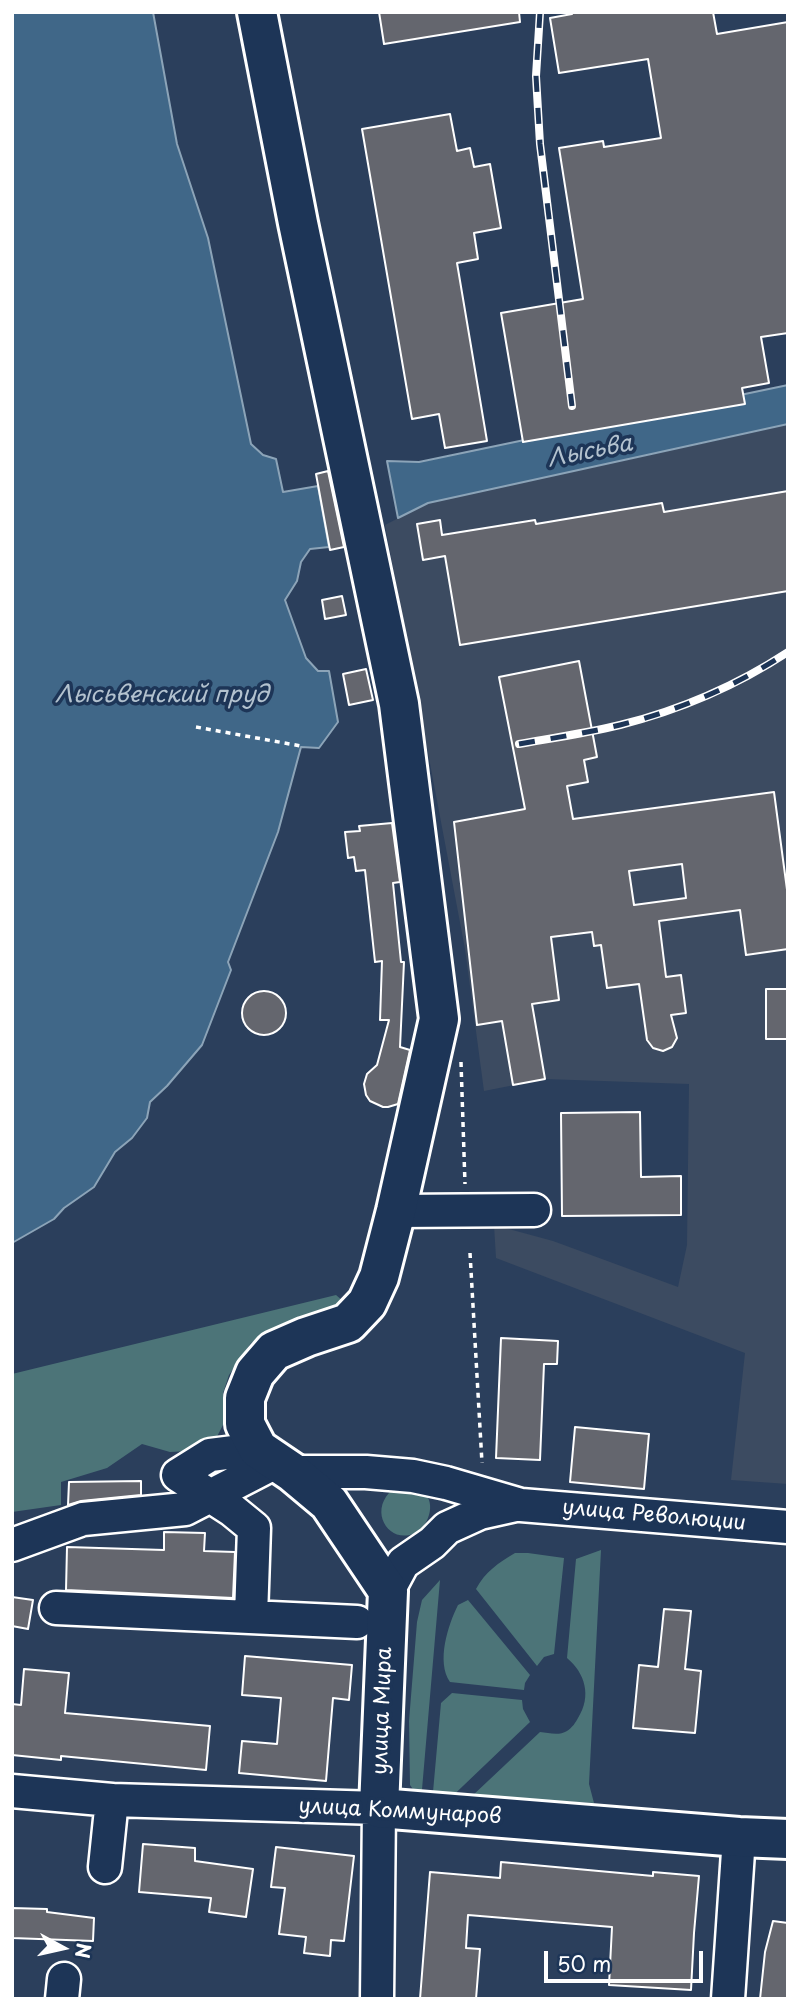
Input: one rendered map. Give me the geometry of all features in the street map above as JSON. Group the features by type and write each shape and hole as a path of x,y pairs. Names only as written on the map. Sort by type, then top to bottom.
{"main road":[{"path":"257,12 298,223 399,704 439,1018 396,1211 379,1277 367,1303 348,1323 306,1337 274,1352 255,1373 245,1398 245,1424 275,1461 329,1503 388,1591"},
{"name":"улица Мира","path":"379,1808 388,1591"},
{"name":"улица Коммунаров","path":"379,1808 788,1839"}],"street":[{"path":"396,1211 534,1210"},
{"path":"251,1617 254,1528 178,1475 211,1455 413,1476 521,1505"},
{"path":"12,1545 83,1520 185,1509 210,1496"},
{"path":"388,1591 402,1563 432,1543 447,1528 480,1513 521,1505"},
{"name":"улица Революции","path":"521,1505 788,1527"},
{"path":"56,1608 358,1622"},
{"name":"улица Коммунаров","path":"12,1791 112,1800 379,1808"},
{"path":"105,1867 112,1800"},
{"name":"улица Мира","path":"377,1999 379,1808"},
{"path":"728,1999 739,1837"}],"path":[{"path":"196,727 301,747"},
{"path":"470,1253 482,1463"}],"shaded area":[{"path":"788,425 788,1484 731,1480 745,1353 496,1258 494,1225 553,1241 678,1287 687,1245 689,1084 545,1079 484,1091 465,949 385,525 428,503"}],"green space":[{"path":"336,1295 343,1301 339,1310 282,1324 251,1343 229,1375 223,1393 223,1425 210,1450 170,1452 142,1444 107,1468 61,1482 61,1505 12,1512 12,1374"},
{"path":"393,1489 417,1490 429,1500 428,1518 417,1532 398,1535 385,1525 382,1508 385,1498"},
{"path":"601,1550 589,1784 594,1803 471,1797 540,1732 564,1733 578,1718 585,1701 584,1685 578,1671 567,1658 576,1559"},
{"path":"515,1553 564,1558 554,1654 544,1657 537,1666 476,1589 492,1568"},
{"path":"440,1580 421,1801 410,1785 409,1721 417,1622 422,1600"},
{"path":"468,1600 530,1675 524,1690 450,1682 444,1664 445,1644 458,1605"},
{"path":"452,1693 522,1700 523,1709 530,1722 441,1807 432,1803 441,1703"}],"water":[{"name":"Лысьвенский пруд","path":"12,12 153,12 177,144 208,238 251,444 263,455 276,459 283,492 318,486 329,547 310,549 301,562 297,581 285,600 306,658 318,671 329,671 338,722 319,748 301,747 278,832 228,962 231,970 202,1045 150,1102 147,1118 132,1138 115,1152 94,1187 64,1208 54,1219 12,1243"},
{"name":"Лысьва","path":"788,385 788,424 428,503 398,518 387,461 419,462"}],"building":[{"path":"379,12 519,12 520,22 384,44"},
{"path":"572,12 713,12 717,34 788,22 788,333 761,337 769,383 742,388 745,404 523,442 501,313 583,299 559,148 603,141 604,147 661,138 648,59 559,73 550,18"},
{"path":"450,114 457,151 470,148 474,167 490,164 501,228 474,233 478,259 457,263 487,441 445,448 439,414 412,419 362,129"},
{"path":"328,471 344,547 330,550 316,474"},
{"path":"788,491 788,591 460,645 445,556 423,560 417,524 440,520 442,535 535,520 536,524 662,503 664,512"},
{"path":"342,596 346,615 325,619 322,600"},
{"path":"579,661 597,757 584,760 588,782 567,786 573,819 774,792 788,897 788,949 746,955 740,910 659,921 666,977 681,975 686,1013 671,1015 677,1038 672,1047 663,1051 653,1048 647,1040 639,984 607,988 601,945 594,946 592,932 551,937 559,1000 532,1004 545,1079 513,1085 502,1021 477,1025 454,822 525,809 499,677","holes":["682,864 686,898 634,905 629,871"]},
{"path":"366,669 373,700 349,705 343,674"},
{"path":"392,823 400,882 393,883 401,962 404,962 400,1047 410,1050 398,1104 383,1107 370,1101 364,1084 367,1074 377,1065 389,1020 380,1020 382,961 375,962 365,870 356,871 354,857 348,858 345,832 360,831 359,826"},
{"path":"766,989 788,989 788,1039 766,1039"},
{"path":"264,991 279,998 286,1013 279,1028 264,1035 249,1028 242,1013 249,998"},
{"path":"640,1112 641,1177 681,1176 681,1215 562,1216 561,1113"},
{"path":"501,1338 558,1341 557,1364 544,1364 540,1460 496,1458"},
{"path":"575,1427 649,1434 644,1489 570,1482"},
{"path":"141,1481 141,1495 81,1501 68,1505 69,1482"},
{"path":"164,1532 205,1533 204,1551 235,1552 233,1598 66,1590 67,1547 164,1550"},
{"path":"12,1597 33,1600 28,1629 12,1626"},
{"path":"664,1609 691,1611 685,1669 701,1671 695,1733 633,1728 639,1665 658,1667"},
{"path":"245,1656 352,1665 349,1700 333,1698 326,1781 239,1773 242,1741 277,1744 281,1698 242,1695"},
{"path":"24,1669 69,1673 65,1713 210,1726 206,1770 61,1756 61,1760 12,1755 12,1704 21,1705"},
{"path":"143,1844 195,1848 195,1861 253,1869 246,1917 209,1912 211,1898 139,1892"},
{"path":"276,1847 354,1856 344,1941 331,1940 330,1956 304,1953 306,1937 279,1934 285,1888 271,1887"},
{"path":"501,1862 653,1876 653,1872 699,1876 691,1990 609,1985 612,1927 468,1915 466,1948 480,1949 476,1999 420,1999 430,1872 500,1878"},
{"path":"12,1908 47,1909 47,1912 94,1918 93,1941 12,1938"},
{"path":"773,1921 788,1923 788,1999 760,1999 765,1952"}],"railway":[{"path":"540,12 536,76 540,144 572,406"},
{"path":"519,744 608,728 664,712 728,686 788,652"}]}
